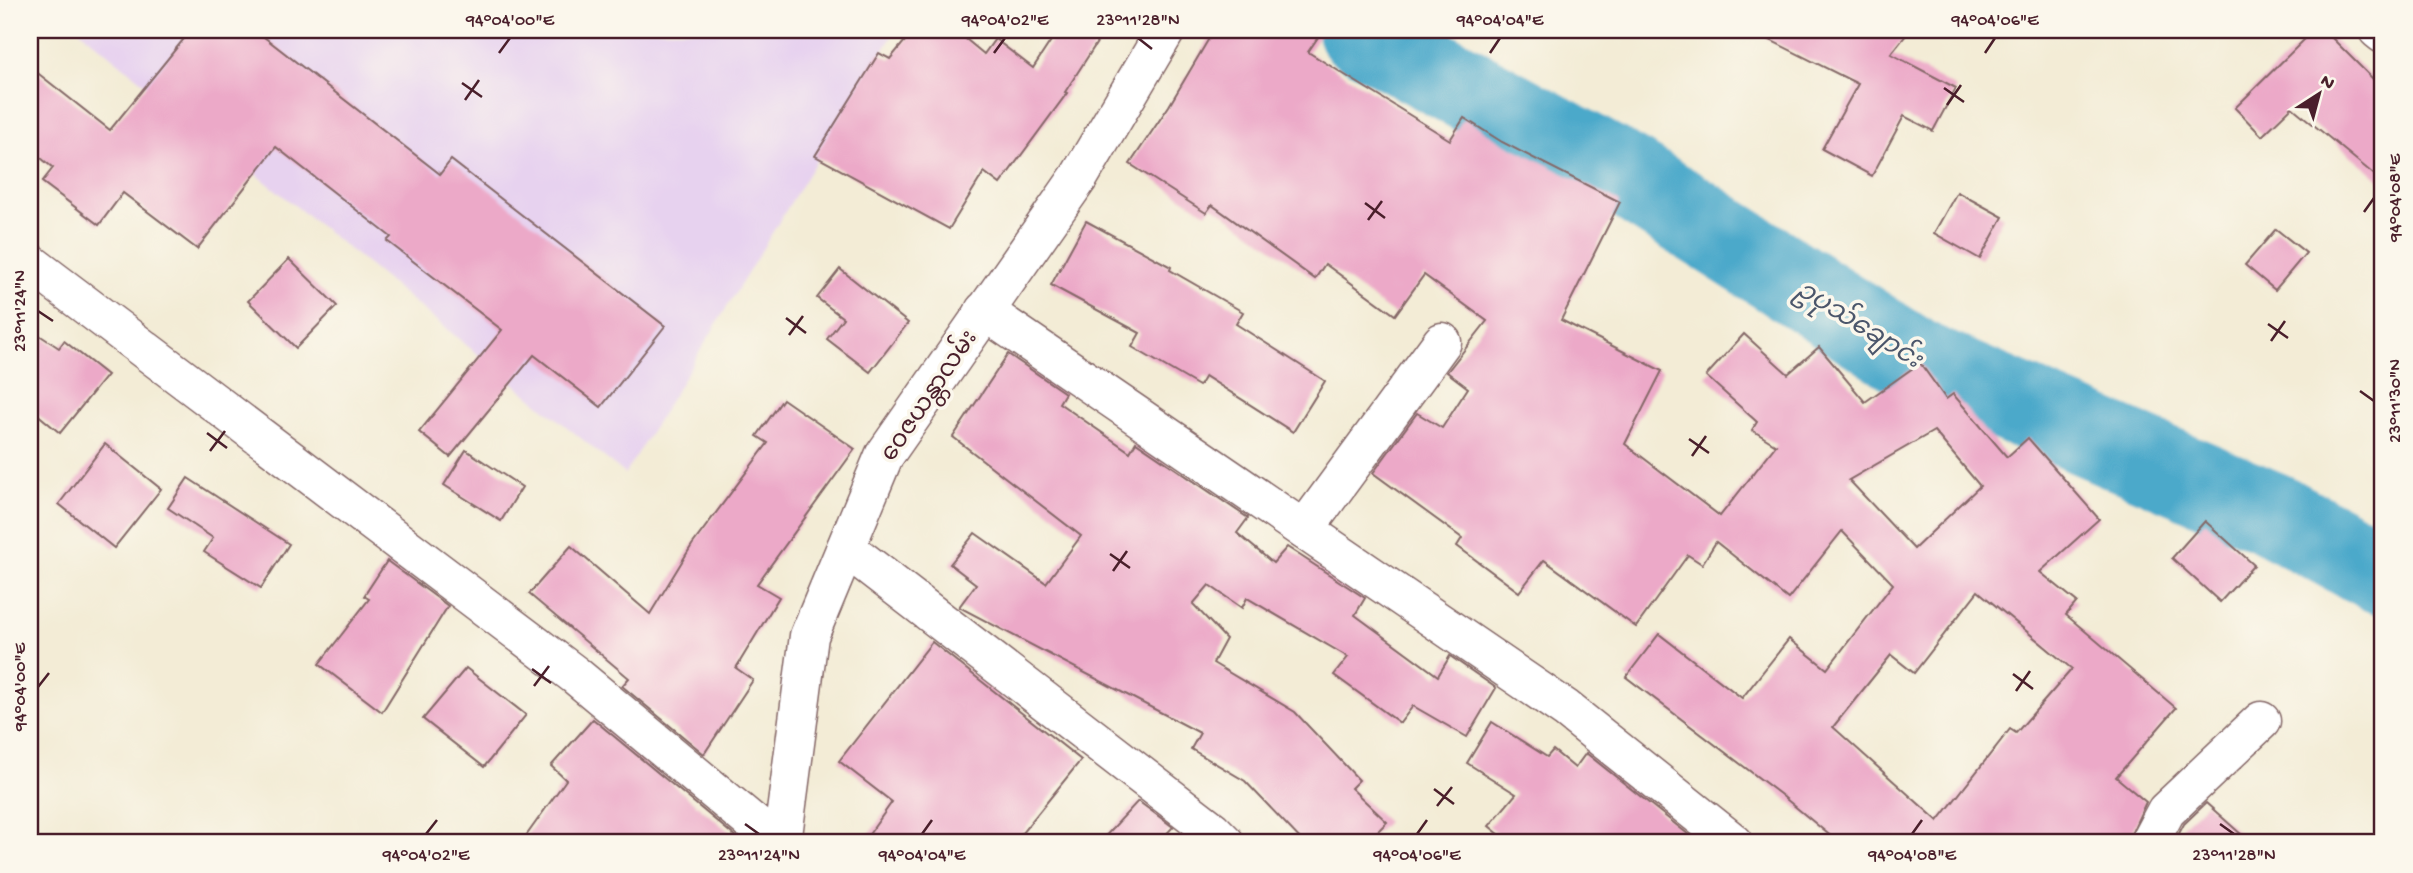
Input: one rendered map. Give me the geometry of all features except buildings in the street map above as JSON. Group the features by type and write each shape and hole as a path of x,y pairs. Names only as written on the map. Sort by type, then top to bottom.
{"street":[{"name":"ဝေဇယန္တာလမ်း","path":"779,843 809,636 884,456 1079,177 1166,30"},
{"path":"2378,30 2383,34"},
{"path":"30,263 575,675 779,843"},
{"path":"984,312 1566,709 1734,843"},
{"path":"1304,530 1442,342"},
{"path":"846,548 1201,821 1225,843"},
{"path":"2149,843 2166,811 2261,721"}],"shaded area":[{"path":"79,30 896,30 625,474"}],"waterway":[{"name":"ဥပုသ်ချောင်း","path":"1359,30 1634,181 1920,363 2271,513 2383,573"}]}
